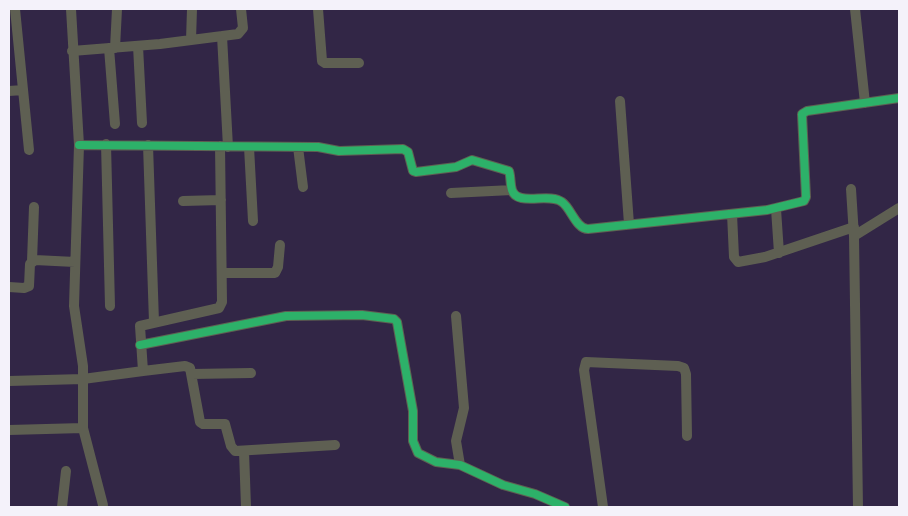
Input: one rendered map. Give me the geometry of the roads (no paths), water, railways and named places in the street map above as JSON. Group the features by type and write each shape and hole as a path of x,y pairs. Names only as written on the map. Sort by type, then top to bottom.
{"street":[{"path":"15,9 14,40 23,90 29,150"},
{"path":"71,9 72,51 80,144 74,306 83,379 83,428 103,505"},
{"path":"115,124 112,48 117,9"},
{"path":"191,40 192,9"},
{"path":"72,51 138,46 238,34 242,31 241,9"},
{"path":"318,9 322,61 325,63 358,64"},
{"path":"855,9 865,103"},
{"path":"144,372 140,346 140,326 219,308 222,302 221,200 224,147 222,36"},
{"path":"138,46 142,123"},
{"path":"9,91 23,90"},
{"path":"80,144 318,147 339,151 403,149 408,152 413,171 416,172 456,167 476,160 509,171 512,190 515,196 521,198 549,197 560,200 584,229 732,214 776,208 806,199 802,114 808,111 899,98"},
{"path":"620,100 630,224"},
{"path":"106,144 110,306"},
{"path":"148,145 154,322"},
{"path":"249,147 253,220"},
{"path":"298,147 303,187"},
{"path":"851,189 854,232 858,507"},
{"path":"451,193 512,190"},
{"path":"183,200 221,200"},
{"path":"9,287 24,288 29,286 34,207"},
{"path":"776,208 779,253"},
{"path":"732,214 735,261 756,259 854,232 899,208"},
{"path":"222,272 275,273 278,267 280,245"},
{"path":"32,261 75,262"},
{"path":"140,346 286,316 362,315 394,319 397,322 413,411 414,447 418,452 432,460 460,465 503,485 535,494 565,507"},
{"path":"456,316 464,408 456,441 460,465"},
{"path":"603,507 585,378 584,366 586,362 678,366 684,368 686,374 687,436"},
{"path":"9,381 83,379 185,366 190,368 192,374 200,422 203,424 226,424 233,449 244,451 335,445"},
{"path":"192,374 251,373"},
{"path":"9,430 83,428"},
{"path":"244,451 246,507"},
{"path":"62,507 66,472"}]}
